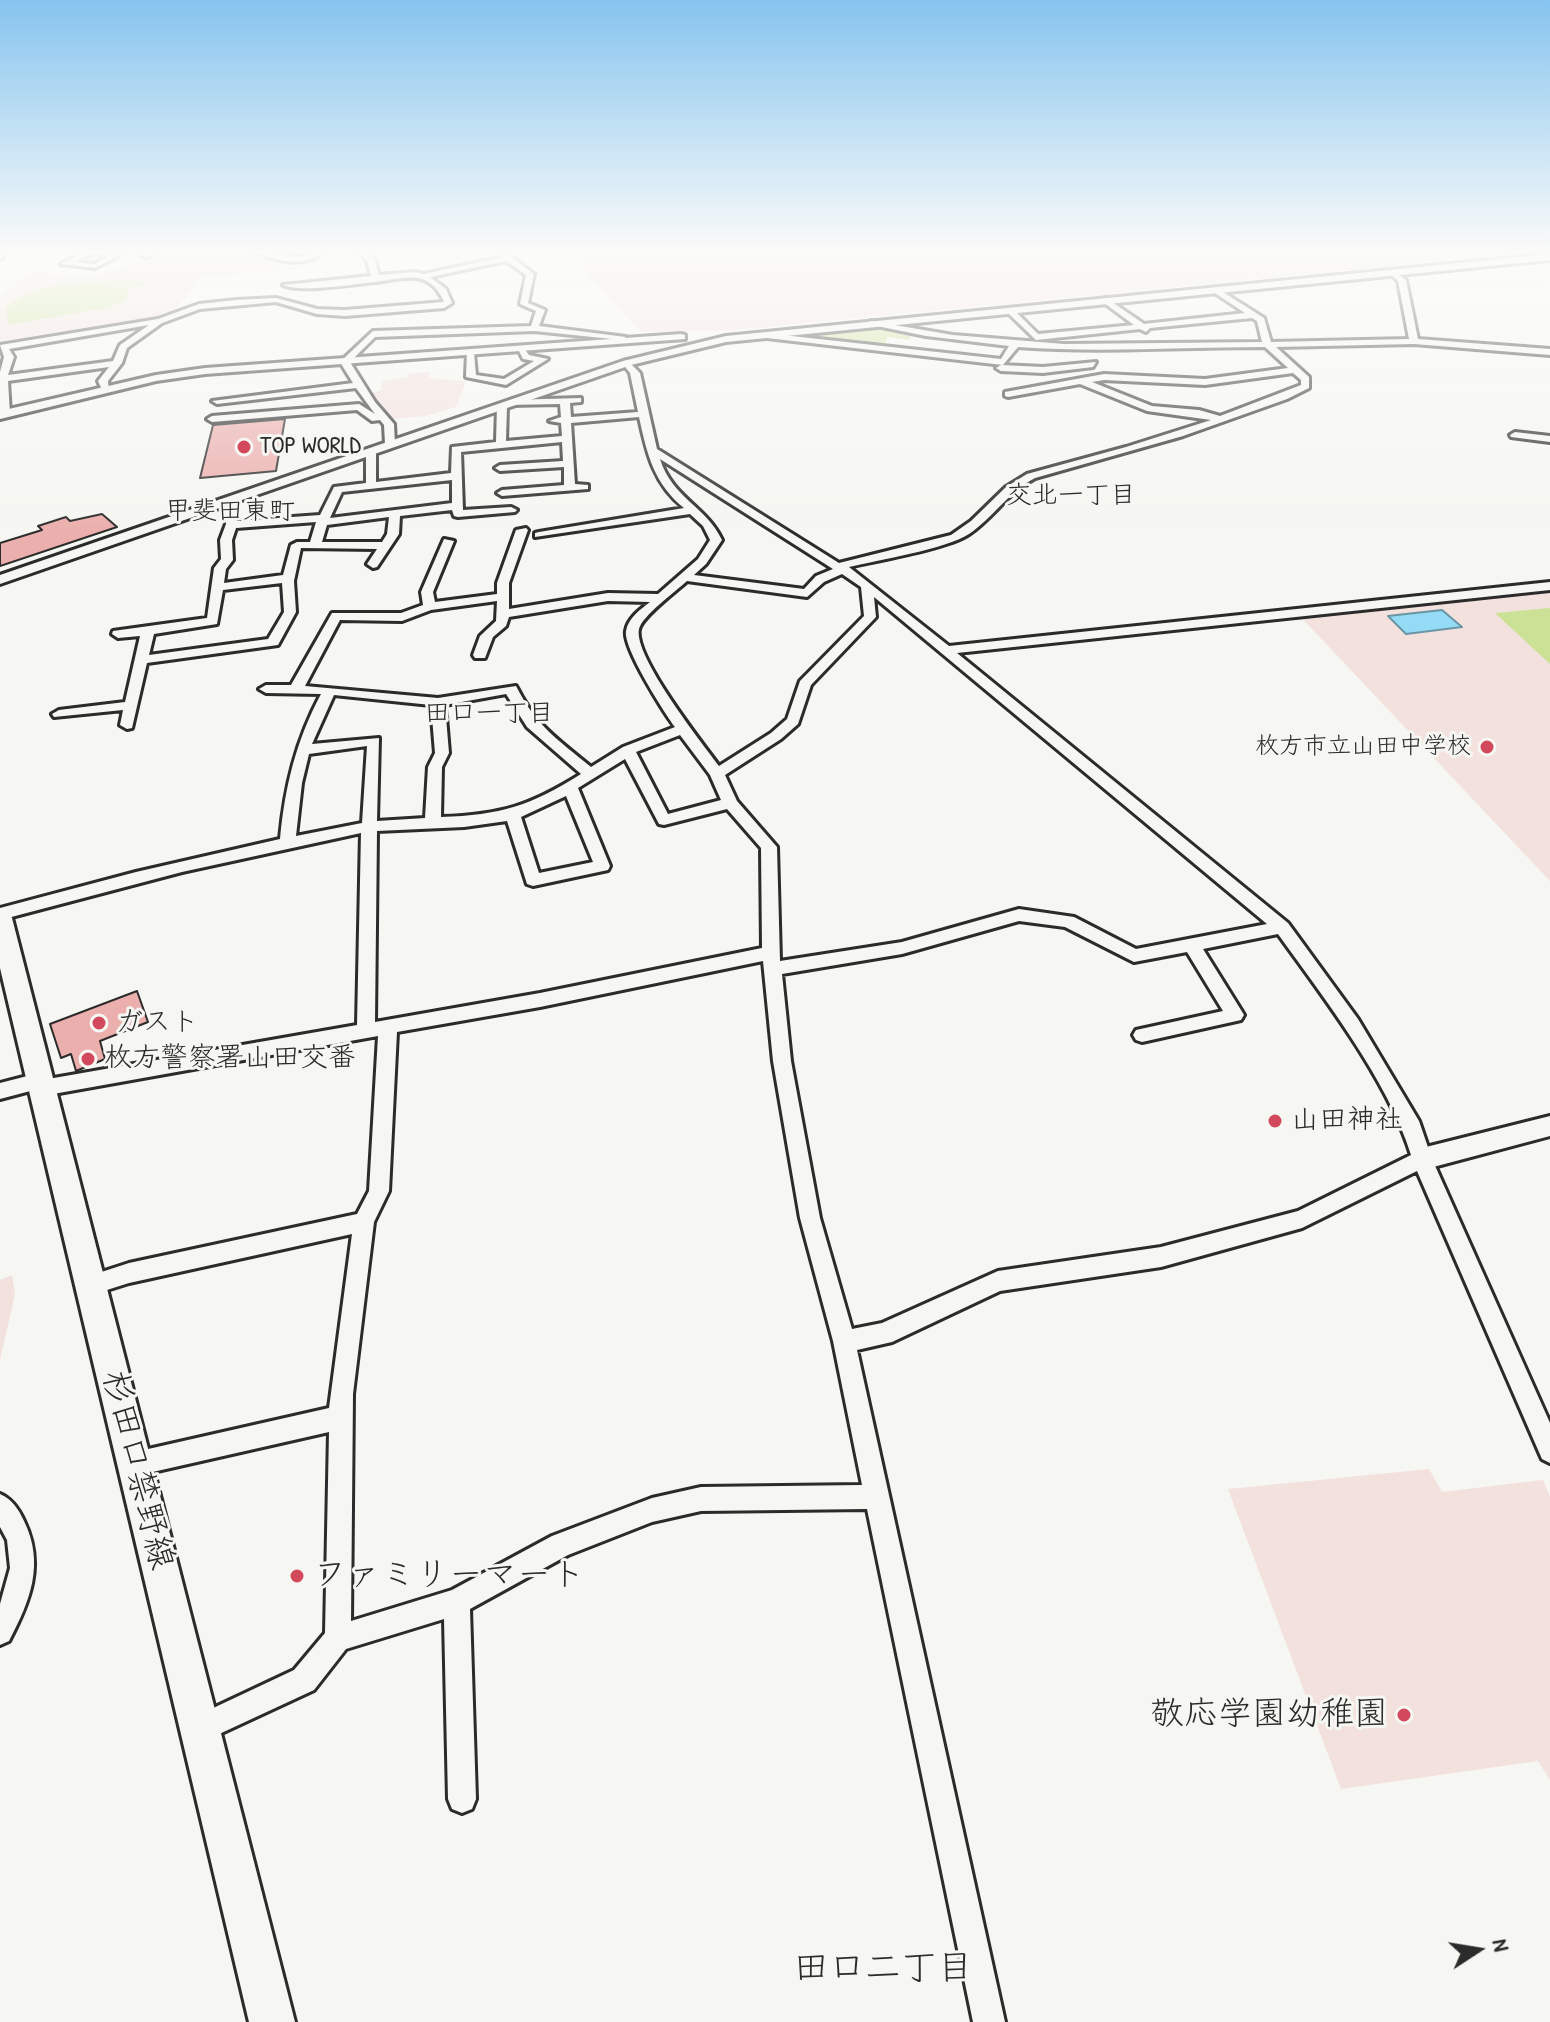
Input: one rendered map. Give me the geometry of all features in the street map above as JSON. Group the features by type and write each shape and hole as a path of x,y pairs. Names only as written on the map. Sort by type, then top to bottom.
{"main road":[{"name":"杉田口禁野線","path":"0,916 272,2022"}],"street":[{"path":"106,390 103,381 126,345"},
{"path":"345,362 362,345"},
{"path":"2,347 9,358 2,378 3,414 205,371 561,345"},
{"path":"0,580 627,363 700,345"},
{"path":"848,345 1043,370 1093,364"},
{"path":"998,380 1002,365 1019,345"},
{"path":"1033,345 1158,359 1205,382 1293,370"},
{"path":"1151,345 1158,359"},
{"path":"1008,394 1104,377 1158,359 1257,345"},
{"path":"684,577 807,593 820,579 842,567 955,537 969,531 1005,494 1028,477 1099,455 1143,446 1306,386 1306,379 1268,345"},
{"path":"1468,345 1550,352"},
{"path":"496,393 497,386 543,359 526,357 520,349"},
{"path":"470,353 471,377 506,382"},
{"path":"345,362 358,385 389,424 390,444"},
{"path":"2,378 117,363"},
{"path":"627,363 635,373 646,414 649,444 655,452 867,585 1282,927 1352,1024 1412,1127 1422,1159 1550,1451"},
{"path":"1081,381 1150,409 1199,413 1219,419"},
{"path":"217,401 358,385"},
{"path":"506,404 578,400"},
{"path":"565,401 560,420 566,439 570,488"},
{"path":"501,445 506,404"},
{"path":"212,419 359,407 371,418 389,424"},
{"path":"560,420 646,414"},
{"path":"1515,435 1550,439"},
{"path":"511,510 458,514 456,449 566,439"},
{"path":"371,452 371,485"},
{"path":"655,452 656,467 666,486 711,526 716,540 702,561 637,620 632,631 634,643 665,704 717,774 730,803 769,847 772,961 782,1061 808,1207 844,1341 989,2022"},
{"path":"500,468 568,464"},
{"path":"315,545 338,489 457,476"},
{"path":"502,493 584,487"},
{"path":"118,634 213,621 220,568 227,560 226,540 231,525 228,501"},
{"path":"231,525 395,514 457,506"},
{"path":"539,535 693,510"},
{"path":"373,564 393,534 395,514"},
{"path":"480,655 483,640 493,627 502,623 501,597 522,530"},
{"path":"429,607 427,592 442,571 448,541"},
{"path":"141,660 273,642 290,612 287,599 297,545 384,546"},
{"path":"218,587 290,578"},
{"path":"717,774 776,736 793,721 805,684 870,617 867,585"},
{"path":"946,650 1550,586"},
{"path":"296,689 336,616 402,617 429,607 501,597"},
{"path":"503,614 608,597 660,598"},
{"path":"127,725 148,631"},
{"path":"266,689 330,690 438,702 511,689 523,715 589,773"},
{"path":"287,845 291,786 307,730 330,690"},
{"path":"433,820 435,767 442,753 438,702"},
{"path":"59,714 131,705"},
{"path":"0,916 369,827 512,814 570,786 628,750 667,732 685,729"},
{"path":"302,750 374,741 369,827 377,1028 379,1191 364,1222 341,1394 338,1638"},
{"path":"628,750 664,820 730,803"},
{"path":"512,814 533,880 602,866 570,786"},
{"path":"0,1091 772,961 902,948 1019,915 1068,921 1134,956 1282,927"},
{"path":"1142,1035 1235,1015 1192,945"},
{"path":"844,1341 884,1334 998,1281 1161,1257 1302,1219 1422,1159 1550,1126"},
{"path":"91,1285 129,1273 364,1222"},
{"path":"135,1464 341,1417"},
{"path":"202,1728 304,1680 338,1638 457,1602 561,1545 652,1510 701,1499 877,1497"},
{"path":"0,1506 17,1526 25,1561 15,1603 0,1632"},
{"path":"457,1602 462,1799"}],"shaded area":[{"path":"429,372 429,378 466,381 456,407 426,416 392,419 369,393 382,390 381,381 407,377 408,373"},
{"name":"枚方市立山田中学校","path":"1550,585 1550,881 1297,613"},
{"path":"12,1275 15,1294 0,1360 0,1280"},
{"path":"1429,1469 1442,1492 1543,1480 1550,1497 1550,1780 1538,1761 1341,1789 1228,1489"}],"green space":[{"path":"1550,608 1550,664 1495,613"}],"water":[{"path":"1442,610 1462,627 1406,634 1388,616"}],"building":[{"name":"TOP WORLD","path":"285,419 276,471 200,478 213,425"},
{"path":"102,514 117,527 0,566 0,543 42,530 38,526 66,517 70,521"},
{"name":"ガスト","path":"137,991 148,1022 100,1041 105,1059 76,1071 71,1054 61,1058 50,1024"}],"place":[{"name":"TOP WORLD","path":"244,447"},
{"name":"枚方市立山田中学校","path":"1487,747"},
{"name":"ガスト","path":"99,1023"},
{"name":"枚方警察署山田交番","path":"88,1059"},
{"name":"山田神社","path":"1275,1121"},
{"name":"ファミリーマート","path":"297,1576"},
{"name":"敬応学園幼稚園","path":"1404,1715"}],"district":[{"name":"交北一丁目","path":"1071,496"},
{"name":"甲斐田東町","path":"230,512"},
{"name":"田口一丁目","path":"489,714"},
{"name":"田口二丁目","path":"883,1969"}]}
